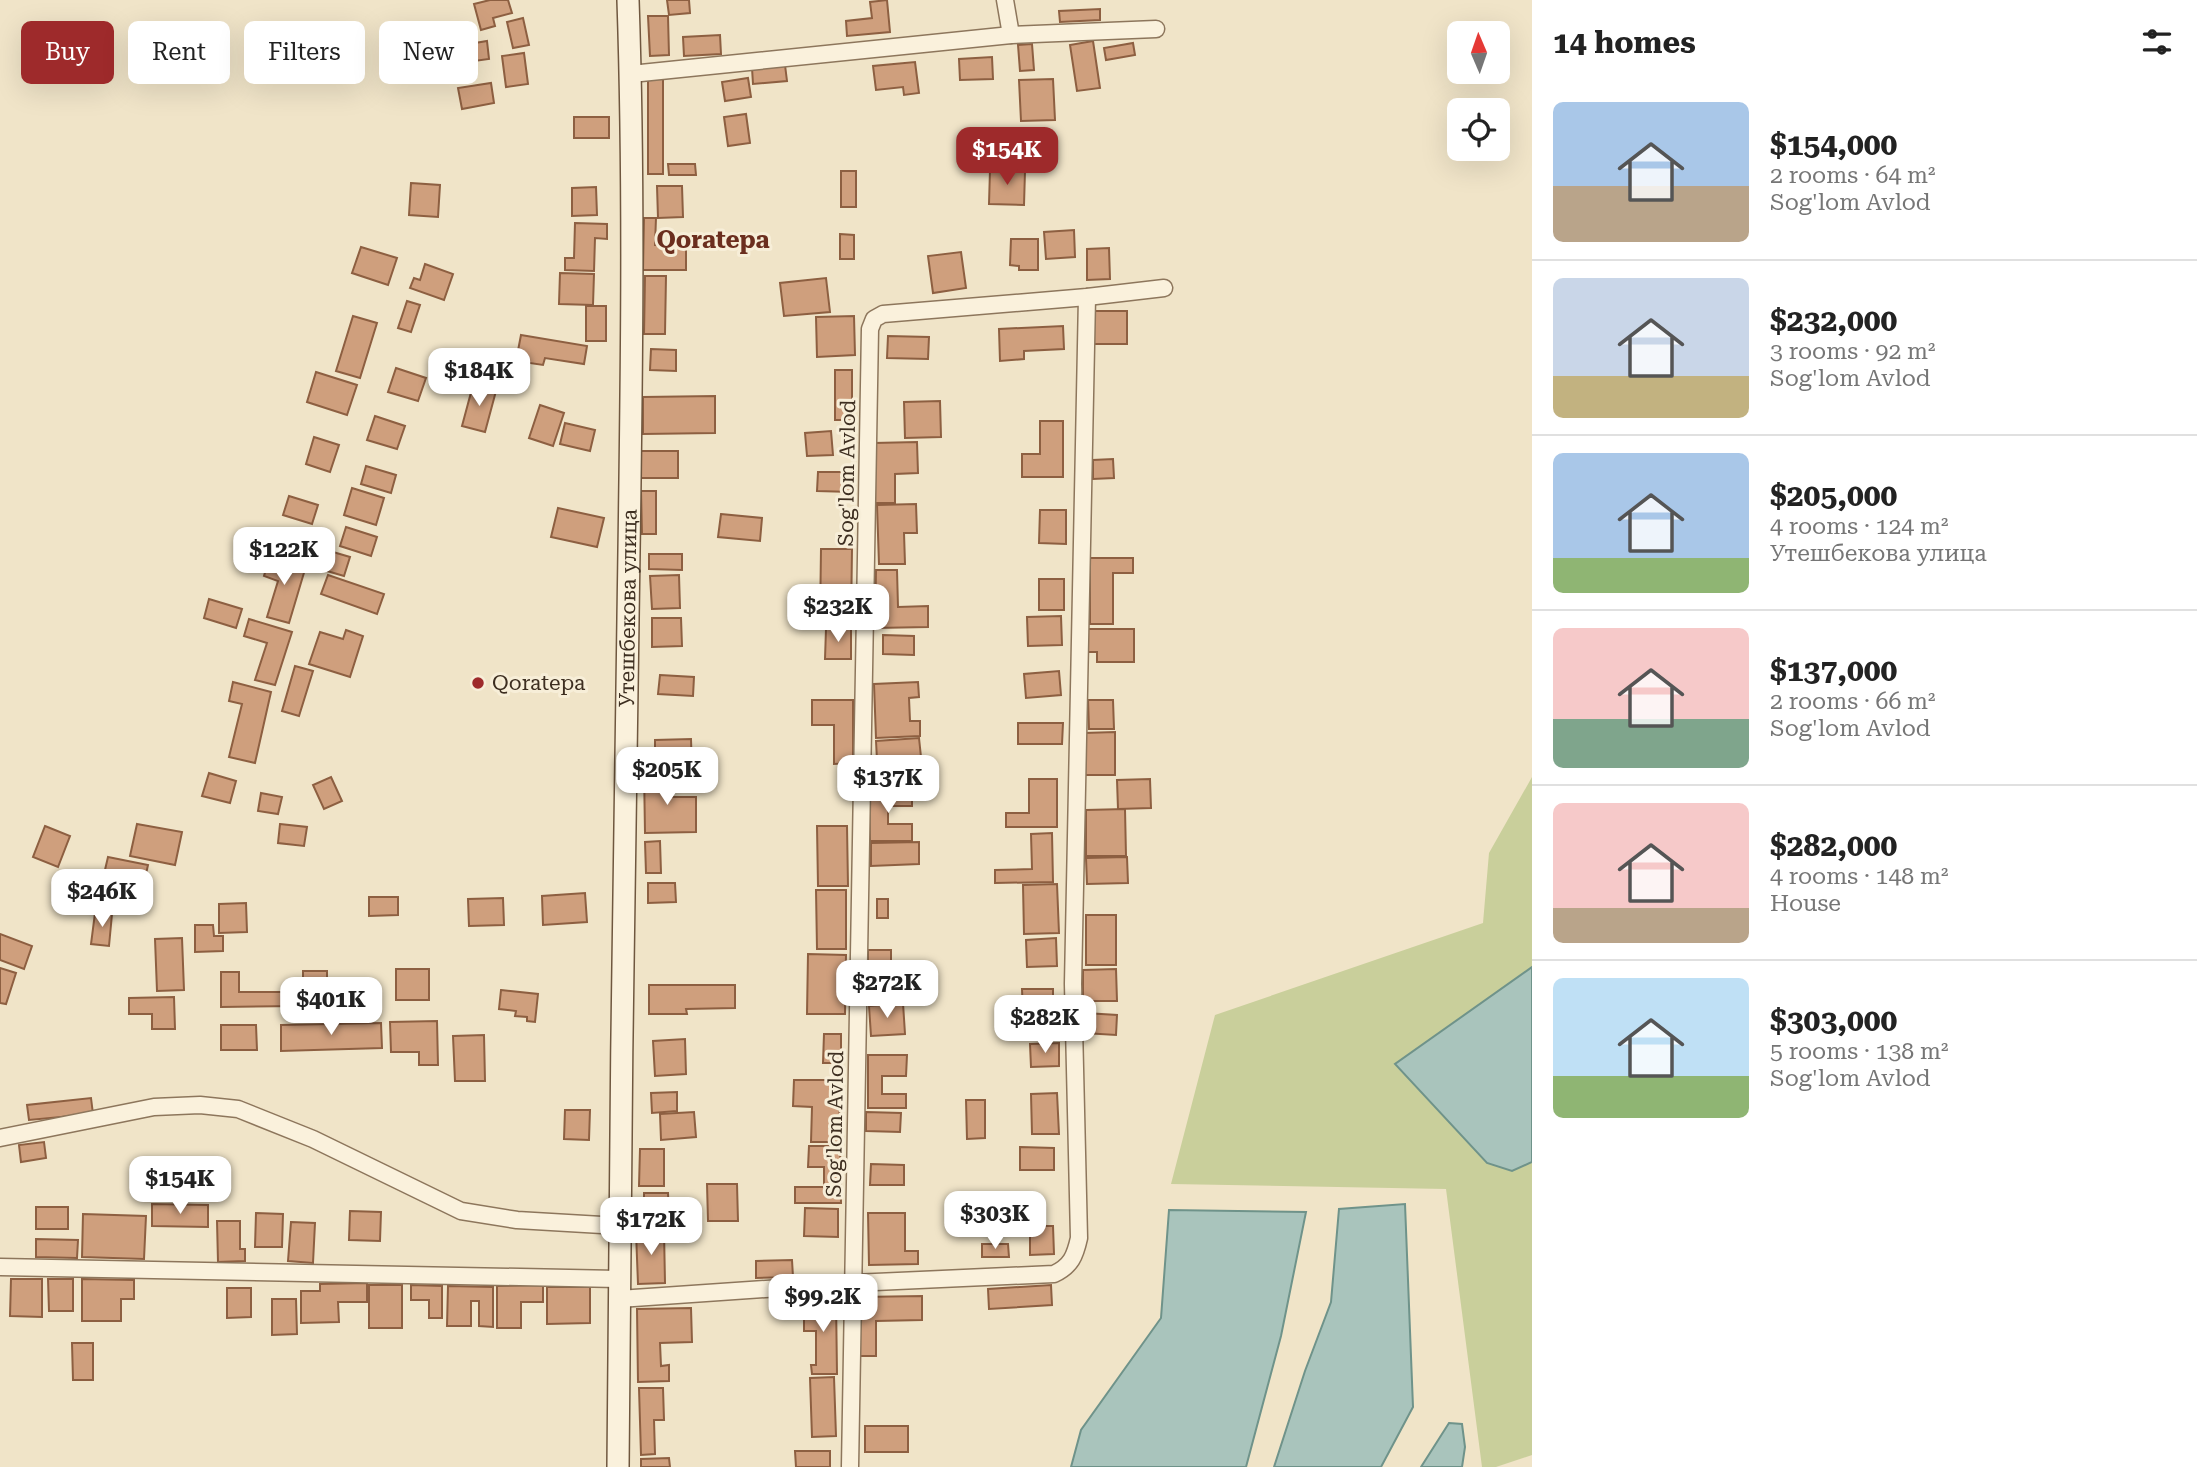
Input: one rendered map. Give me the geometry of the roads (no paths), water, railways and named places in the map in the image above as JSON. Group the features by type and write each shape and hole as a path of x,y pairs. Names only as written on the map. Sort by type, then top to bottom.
{"main road":[{"name":"Утешбекова улица","path":"618,1467 632,348 631,74 628,0"}],"street":[{"path":"1005,0 1012,34"},
{"path":"631,74 1012,34 1156,29"},
{"name":"Sog'lom Avlod","path":"850,1467 870,329 874,319 883,314 1164,288"},
{"path":"0,1267 619,1289 1054,1274 1067,1268 1076,1253 1079,1238 1073,984 1087,297"},
{"path":"0,1138 154,1107 200,1105 238,1110 313,1139 461,1211 517,1220 619,1226"}],"water":[{"path":"1532,967 1532,1162 1512,1171 1487,1163 1395,1064"},
{"path":"1405,1204 1413,1407 1381,1467 1274,1467 1331,1302 1339,1209"},
{"path":"1169,1210 1306,1212 1281,1336 1246,1467 1071,1467 1081,1430 1161,1318"},
{"path":"1449,1423 1462,1424 1465,1447 1462,1467 1421,1467"}],"place":[{"name":"Qoratepa","path":"478,683"}],"district":[{"name":"Qoratepa","path":"713,240"}]}
